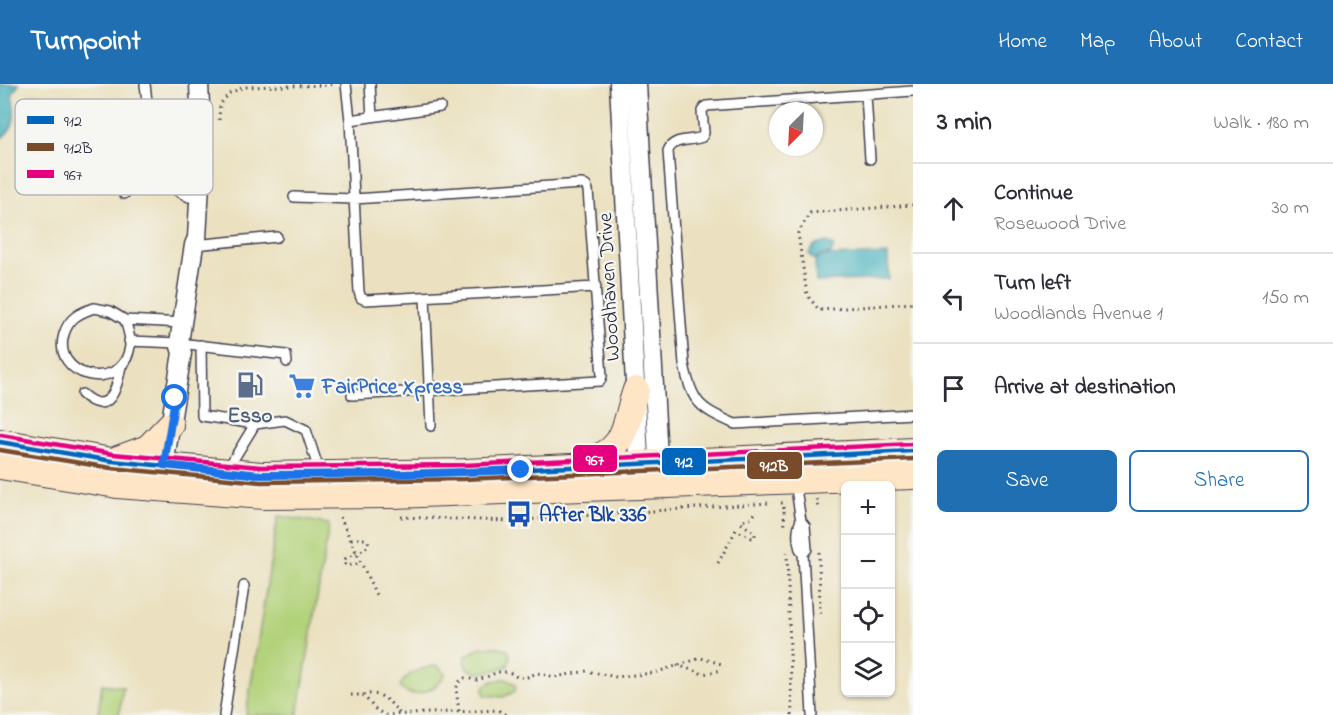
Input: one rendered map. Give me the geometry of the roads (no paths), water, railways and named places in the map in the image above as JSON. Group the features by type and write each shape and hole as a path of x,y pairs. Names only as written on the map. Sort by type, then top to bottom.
{"main road":[{"path":"578,466 584,461 608,454 623,436 636,390"},
{"path":"112,461 148,448 170,425"},
{"path":"0,442 112,461 164,477 264,496 381,495 650,475 794,468 913,451"},
{"path":"0,466 117,485 164,477 226,472 261,475 326,475 464,472 578,466 650,475"},
{"path":"794,468 913,476"}],"street":[{"path":"199,84 200,99"},
{"name":"Woodhaven Drive","path":"619,84 636,390 650,475"},
{"name":"Woodhaven Drive","path":"637,84 650,475"},
{"path":"164,477 170,425 187,347 187,323 197,243 200,196"}],"lane":[{"path":"145,84 147,99"},
{"path":"370,84 372,117"},
{"path":"346,85 361,298 366,300 425,297 596,286"},
{"path":"913,91 706,106 702,111 704,133 702,137 676,142 670,145 668,151 684,364 689,388 697,401 714,414 735,424 913,414"},
{"path":"866,95 870,159"},
{"path":"350,120 440,107"},
{"path":"294,197 354,199 582,184 588,190 602,376 600,381 352,395"},
{"path":"185,195 200,196"},
{"path":"197,243 277,237"},
{"path":"425,297 432,426"},
{"path":"121,366 107,375 91,376 75,370 65,357 62,341 67,325 78,314 94,309 110,311 125,320 187,323"},
{"path":"82,394 91,402 102,403 110,399 117,388 121,366 129,352 125,320"},
{"path":"129,341 286,355 287,362"},
{"path":"187,347 202,416 255,424 285,418 306,430 317,464 326,475"},
{"path":"226,472 255,424"},
{"path":"794,468 801,521 798,525 800,549 803,554 812,715"},
{"path":"224,715 244,586"}],"water":[{"path":"0,84 19,84 12,95 14,120 10,130 0,139"},
{"path":"36,94 55,99 29,99"},
{"path":"827,242 834,246 831,254 811,258 809,253 814,246"},
{"path":"888,254 889,279 816,282 815,260 823,256"}],"place":[{"name":"Esso","path":"250,385"},
{"name":"FairPrice Xpress","path":"302,386"},
{"name":"After Blk 336","path":"519,514"}]}
